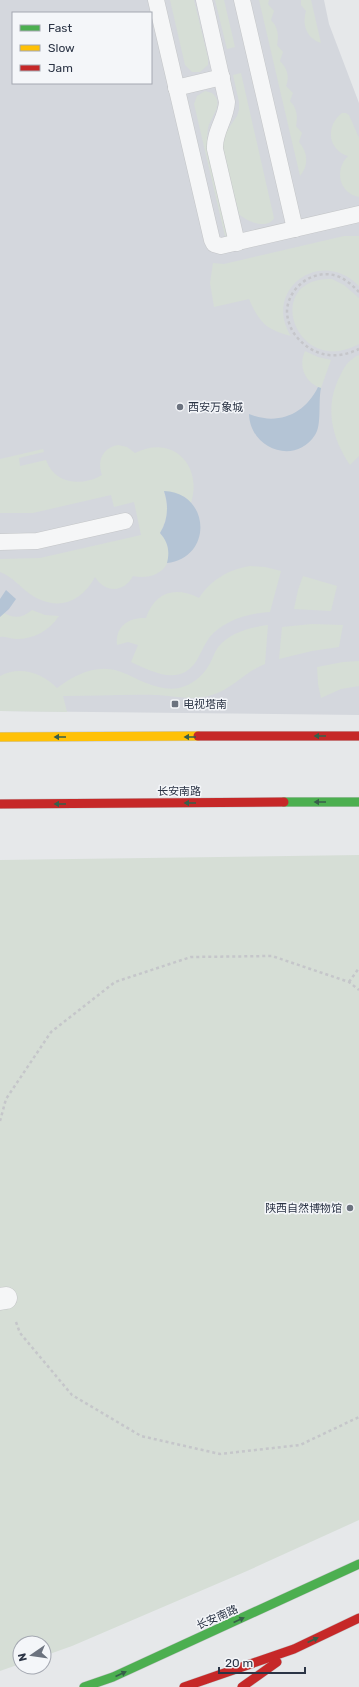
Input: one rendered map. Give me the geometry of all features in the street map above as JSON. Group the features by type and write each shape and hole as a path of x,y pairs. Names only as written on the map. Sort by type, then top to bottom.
{"main road":[{"path":"0,737 359,736"},
{"name":"长安南路","path":"0,804 359,802"},
{"name":"长安南路","path":"84,1687 113,1677 359,1564"},
{"path":"184,1687 294,1649 359,1618"},
{"path":"242,1687 294,1649"}],"lane":[{"path":"156,0 214,244 219,246 237,243 359,214"},
{"path":"204,0 222,77 227,106 226,114 216,135 215,149 237,243"},
{"path":"242,0 295,229"},
{"path":"176,88 222,77"},
{"path":"0,542 37,541 125,521"}],"path":[{"path":"359,292 338,276 328,274 316,276 306,280 297,288 290,298 287,311 289,323 295,335 312,350 321,354 333,356 347,354 359,349"},
{"path":"0,1122 6,1098 51,1032 115,982 191,956 272,956 349,982 359,990"},
{"path":"349,982 359,968"},
{"path":"3,1298 20,1333 72,1395 141,1436 220,1454 300,1445 359,1418"}],"shaded area":[{"name":"西安万象城","path":"0,0 324,0 329,24 359,103 359,715 0,711"},
{"path":"170,0 194,0 208,58 208,65 200,72 192,72 185,65"},
{"path":"215,0 224,0 235,47 227,49"},
{"path":"259,0 269,0 268,4 274,11 271,20 277,32 277,45 283,52 280,61 287,73 288,79 286,86 293,93 290,101 296,113 296,126 302,133 299,142 306,155 305,168 300,176"},
{"path":"301,0 311,0 321,43 312,38 306,30 306,11 301,5"},
{"path":"241,73 274,218 267,224 257,224 247,220 239,214 222,148 224,135 237,116 239,110 239,102 233,75"},
{"path":"205,91 212,93 216,97 217,101 216,110 208,128 207,143 228,235 225,236 194,104 197,96"},
{"path":"342,113 349,115 359,138 359,197 352,195 343,186 340,174 341,168 348,156 336,149 331,137 333,124"},
{"path":"344,236 359,236 359,286 344,275 328,271 313,272 300,279 289,290 284,304 284,319 291,336 275,331 264,324 256,314 249,299 214,307 210,283 213,263 224,264"},
{"path":"332,279 344,285 359,298 359,344 337,351 318,348 304,338 295,324 292,308 297,293 310,283"},
{"path":"305,351 318,357 331,360 321,388 315,386 304,373 302,362"},
{"path":"359,355 359,456 350,465 343,454 334,432 331,409 336,386 346,365 350,360"},
{"path":"118,445 127,447 135,453 149,448 161,447 172,450 188,465 193,476 194,489 191,503 185,497 164,492 167,502 167,513 165,523 160,533 169,550 169,558 166,565 161,571 153,575 144,577 133,576 125,586 120,588 114,589 104,586 95,577 83,593 75,599 58,603 49,603 40,600 30,594 9,576 0,572 0,559 40,558 141,535 134,502 114,507 111,495 33,513 0,513 0,459 43,449 44,452 19,458 20,466 46,460 55,474 70,481 78,482 94,479 102,475 100,465 102,456 108,449"},
{"path":"250,566 265,567 281,571 270,612 245,616 221,627 209,638 197,660 183,673 166,675 148,670 131,662 138,645 128,642 117,645 118,633 124,624 134,619 146,618 150,609 160,597 174,592 182,592 199,598 209,586 221,576"},
{"path":"303,576 337,586 331,611 294,609"},
{"path":"32,610 45,615 59,616 51,626 35,636 23,639 0,637 0,617 4,613 18,617 25,615"},
{"path":"312,624 343,625 339,647 312,651 279,659 282,627"},
{"path":"268,625 265,664 258,667 226,689 212,695 199,698 157,695 63,696 67,712 0,711 0,676 8,673 15,671 31,672 45,678 57,688 80,674 96,669 104,669 121,672 158,687 170,689 179,688 193,682 204,673 217,648 224,641 235,634 248,629"},
{"path":"359,661 359,686 341,689 321,698 317,667 343,662"},
{"path":"359,855 359,1520 247,1571 52,1653 52,1635 12,1635 12,1667 0,1671 0,860"}],"water":[{"path":"318,387 321,388 317,431 306,444 296,450 286,451 275,449 265,444 257,436 251,426 249,414 270,419 290,415 298,411 306,404"},
{"path":"164,491 180,494 191,502 198,513 200,526 199,539 193,550 182,559 167,563 168,547 160,533 165,523 167,513 167,502"},
{"path":"6,590 16,599 9,609 0,617 0,599"}],"traffic: fast":[{"path":"284,802 359,802"},
{"path":"84,1687 113,1677 359,1564"}],"traffic: slow":[{"path":"0,737 198,736"}],"traffic: jam":[{"path":"198,736 359,736"},
{"path":"0,804 284,802"},
{"path":"184,1687 294,1649 359,1618"},
{"path":"242,1687 277,1662"}],"place":[{"name":"西安万象城","path":"180,407"},
{"name":"电视塔南","path":"175,704"},
{"name":"陕西自然博物馆","path":"350,1208"}]}
